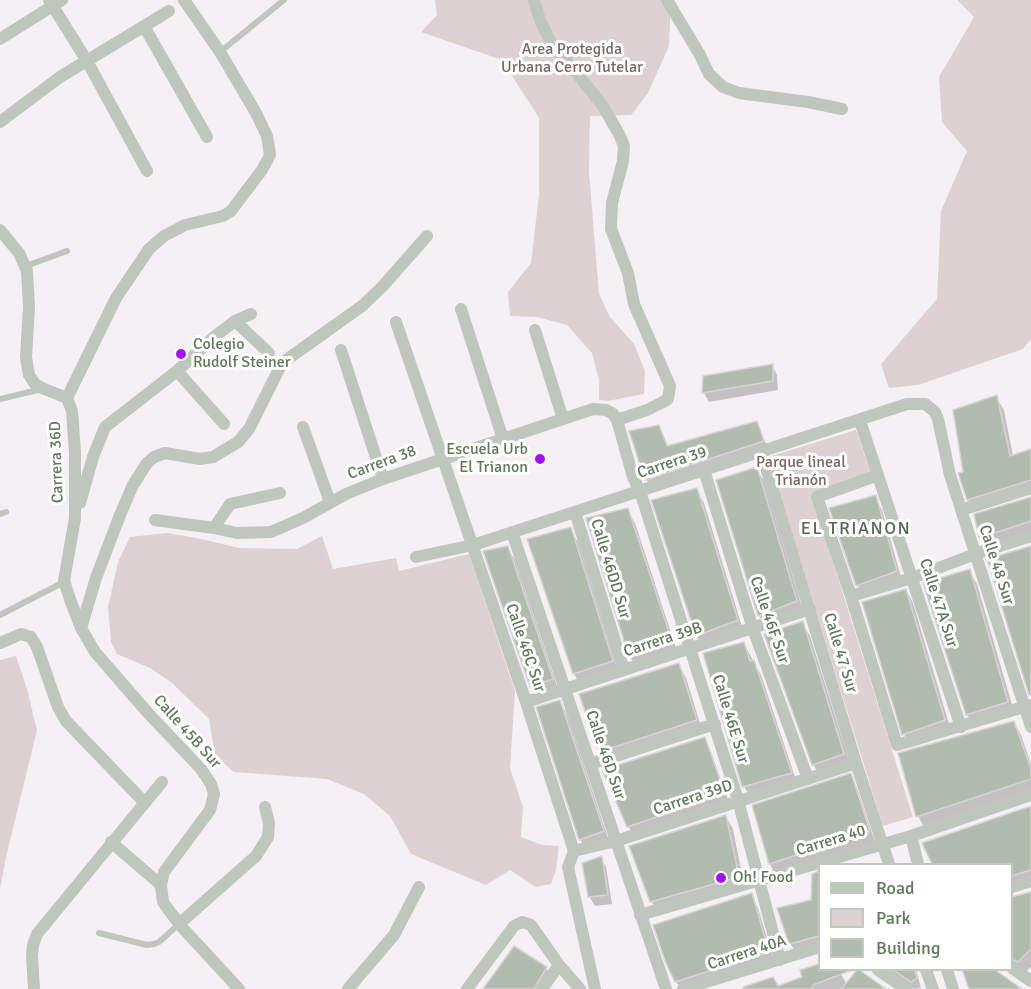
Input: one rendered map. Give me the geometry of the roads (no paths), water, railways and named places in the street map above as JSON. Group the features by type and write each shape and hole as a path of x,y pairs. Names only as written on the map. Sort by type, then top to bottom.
{"street":[{"path":"67,398 116,298 149,249 165,236 185,225 223,216 231,211 262,170 270,155 267,136 256,113 220,52 184,0"},
{"path":"534,0 549,39 603,106 624,146 623,161 612,203 611,230 628,273 634,304 669,381 669,395 663,402 617,420 633,477 640,491"},
{"path":"667,0 709,74 723,87 739,93 842,109"},
{"path":"0,39 54,2 147,171"},
{"path":"0,122 36,93 169,11"},
{"path":"144,26 207,136"},
{"path":"0,231 20,253 26,266 29,307 26,357 29,375 35,384 42,388"},
{"path":"81,628 96,578 120,515 133,485 147,463 154,457 165,453 200,459 213,457 238,442 249,429 282,363 362,306 427,236"},
{"path":"460,309 503,439"},
{"path":"75,518 93,457 105,427 177,371 235,321 251,314"},
{"path":"235,321 269,353"},
{"name":"Calle 46C Sur","path":"396,322 526,702 574,851 568,867 595,989"},
{"path":"535,330 563,419"},
{"path":"341,350 383,479"},
{"path":"177,371 224,424"},
{"name":"Carrera 36D","path":"42,388 67,398 72,411 75,452 75,518 64,582"},
{"name":"Carrera 39","path":"416,557 473,545 915,403 925,404 934,412"},
{"name":"Carrera 38","path":"155,520 237,533 271,532 303,518 330,502 383,479 563,419 599,409 606,410 617,420"},
{"name":"Calle 48 Sur","path":"934,412 941,432 950,475 1027,706 1031,727"},
{"name":"Calle 47A Sur","path":"860,421 961,726"},
{"path":"303,426 330,502"},
{"name":"Calle 47 Sur","path":"761,451 856,763 890,863"},
{"name":"Calle 46F Sur","path":"704,470 753,629 808,778"},
{"name":"Calle 47 Sur","path":"878,475 817,497 851,596 897,745 961,726"},
{"path":"961,510 1031,488"},
{"name":"Calle 46E Sur","path":"640,491 738,800 780,960"},
{"path":"214,528 230,504 280,493"},
{"name":"Calle 46DD Sur","path":"574,512 624,670"},
{"name":"Calle 46D Sur","path":"512,532 666,989"},
{"path":"851,596 912,578 1031,536"},
{"name":"Calle 45B Sur","path":"64,582 81,628 95,652 148,713 201,768 211,784 213,794 210,810 164,872 161,885"},
{"name":"Carrera 39B","path":"526,702 810,609"},
{"path":"0,643 21,634 32,637 38,647 58,707 66,721 145,803"},
{"path":"961,726 1027,706"},
{"path":"590,764 715,724"},
{"name":"Carrera 39D","path":"574,851 616,841 856,763"},
{"path":"34,989 32,956 37,934 162,782"},
{"name":"Carrera 40","path":"640,915 911,836 1031,795"},
{"path":"179,924 256,856 268,837 269,823 265,807"},
{"path":"911,836 918,863"},
{"path":"111,842 161,885 163,902 179,924 239,989"},
{"path":"1013,886 1031,881"},
{"path":"348,989 394,935 419,887"},
{"path":"467,989 514,926 522,922 531,926 559,965 580,989"},
{"name":"Carrera 40A","path":"684,989 714,985 818,947"},
{"path":"542,989 559,965"},
{"path":"1013,969 1031,981"},
{"path":"881,971 903,988"},
{"path":"927,971 933,989"},
{"path":"948,971 953,989"}],"lane":[{"path":"220,52 284,0"},
{"path":"26,266 67,251"},
{"path":"0,399 42,388"},
{"path":"0,614 64,582"},
{"path":"99,933 147,945 159,942 179,924"}],"place":[{"name":"Colegio Rudolf Steiner","path":"181,354"},
{"name":"Escuela Urb El Trianon","path":"540,459"},
{"name":"Oh! Food","path":"721,878"}],"district":[{"name":"EL TRIANON","path":"856,529"}],"park label":[{"name":"Area Protegida Urbana Cerro Tutelar","path":"572,59"},
{"name":"Parque lineal Trianón","path":"801,472"}]}
